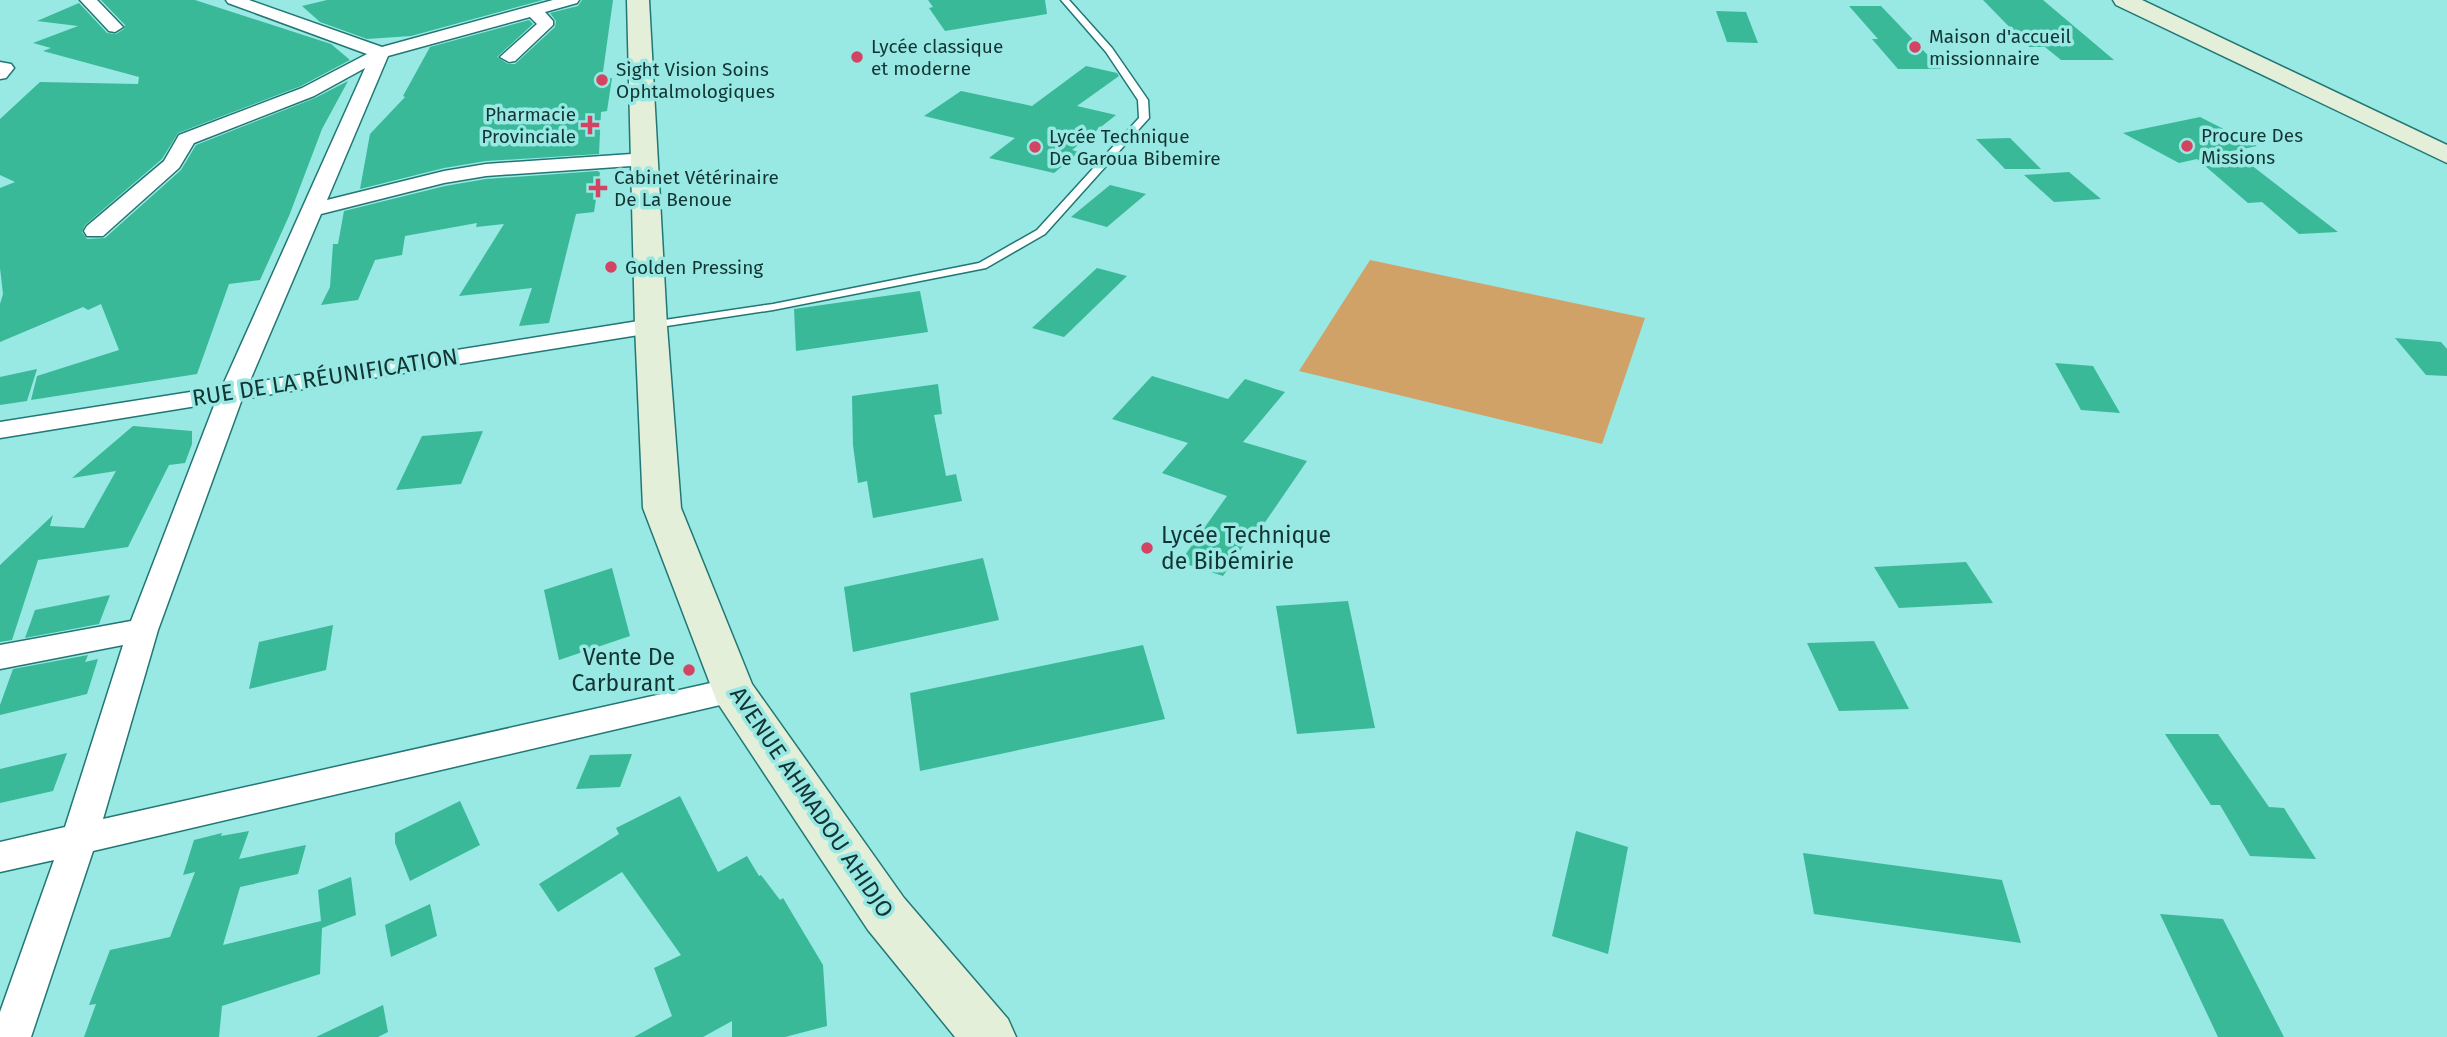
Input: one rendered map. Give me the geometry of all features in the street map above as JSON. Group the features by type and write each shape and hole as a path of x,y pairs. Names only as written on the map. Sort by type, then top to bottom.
{"main road":[{"name":"AVENUE AHMADOU AHIDJO","path":"638,0 651,326 662,508 733,690 886,914 989,1037"},
{"path":"2124,0 2447,155"}],"street":[{"path":"88,0 115,26"},
{"path":"234,0 381,53"},
{"path":"95,231 172,164 186,139 308,92 381,53 570,0"},
{"path":"509,57 545,25 545,20 533,11"},
{"path":"11,1037 79,840 143,630 232,392 381,53"},
{"path":"0,67 5,68 0,74"},
{"path":"314,209 444,177 486,170 646,159"},
{"name":"RUE DE LA RÉUNIFICATION","path":"0,430 651,326"},
{"path":"0,657 143,630"},
{"path":"0,857 733,690"}],"lane":[{"path":"651,326 773,307 982,266 1041,232 1144,118 1143,100 1109,50 1065,0"}],"shaded area":[{"path":"1370,260 1645,318 1602,444 1299,371"}],"building":[{"path":"101,0 195,0 331,44 350,60 301,86 178,133 162,159 85,225 82,232 87,239 105,238 181,170 196,145 315,98 348,81 322,129 289,216 260,280 229,284 197,374 31,400 37,376 119,350 101,304 88,310 83,307 0,342 0,304 3,294 0,268 0,188 15,182 0,175 0,119 40,82 138,84 139,77 43,51 51,48 33,43 78,26 37,21 79,3 107,33 116,34 124,29 125,25"},
{"path":"327,0 543,0 411,36 367,39 320,22 302,6"},
{"path":"582,0 613,0 602,79 612,78 607,111 601,112 599,154 486,161 444,168 360,189 370,134 405,97 403,96 430,47 529,20 533,24 497,57 508,64 515,64 555,27 556,21 550,13 578,6"},
{"path":"928,0 1045,0 1047,14 945,31 929,8 933,7"},
{"path":"1983,0 2043,0 2114,60 2061,60 2045,47 2029,47"},
{"path":"1849,6 1881,6 1941,69 1898,69 1872,39 1878,39"},
{"path":"1716,11 1746,12 1758,43 1727,42"},
{"path":"1086,66 1117,73 1119,76 1077,106 1116,115 1072,150 1079,152 1054,173 989,158 1015,138 924,116 961,91 1032,106"},
{"path":"2200,117 2257,146 2233,151 2338,232 2299,234 2262,202 2248,203 2197,159 2179,163 2123,133"},
{"path":"2010,138 2041,169 2005,169 1976,139"},
{"path":"598,171 600,173 594,212 576,214 549,323 519,326 532,288 459,296 504,224 476,227 477,223 405,236 402,255 375,260 358,300 321,305 330,287 333,244 338,244 344,211 445,186 486,179"},
{"path":"2069,172 2101,199 2054,202 2024,175"},
{"path":"1110,185 1146,194 1107,227 1071,217"},
{"path":"1097,268 1127,276 1064,337 1032,328"},
{"path":"920,291 928,332 796,351 794,309"},
{"path":"2395,338 2441,342 2447,349 2447,376 2426,375"},
{"path":"2055,363 2093,366 2120,413 2081,410"},
{"path":"37,369 27,401 0,405 0,377"},
{"path":"1152,376 1228,399 1245,379 1285,392 1243,442 1307,461 1257,534 1252,533 1223,576 1180,562 1227,496 1162,473 1188,443 1112,419"},
{"path":"938,384 942,414 934,415 946,476 956,474 962,501 873,518 867,481 858,483 853,445 852,396"},
{"path":"133,426 192,431 192,444 185,463 169,465 128,547 38,560 12,640 0,642 0,565 53,515 50,526 84,528 116,471 72,478"},
{"path":"483,431 461,484 396,490 422,436"},
{"path":"983,558 999,620 853,652 844,587"},
{"path":"1966,562 1993,603 1899,608 1874,567"},
{"path":"612,568 630,636 559,660 544,590"},
{"path":"110,595 99,624 25,638 35,610"},
{"path":"1348,601 1375,728 1297,734 1276,606"},
{"path":"333,625 326,670 249,689 259,642"},
{"path":"1874,641 1909,709 1839,711 1807,643"},
{"path":"1143,645 1165,719 920,771 910,693"},
{"path":"88,655 85,662 98,659 87,694 0,715 0,705 13,669"},
{"path":"2165,734 2218,734 2269,807 2284,808 2316,859 2250,856 2220,805 2211,805"},
{"path":"67,753 53,791 0,803 0,769"},
{"path":"632,754 620,787 576,789 590,755"},
{"path":"680,796 718,872 747,856 759,876 761,875 780,900 783,898 823,965 827,1026 785,1037 732,1037 732,1021 703,1037 634,1037 672,1016 654,968 681,955 622,872 558,912 539,884 619,834 616,828"},
{"path":"460,801 480,845 410,881 395,843 395,833"},
{"path":"249,831 239,859 306,845 298,874 240,887 223,945 321,921 318,890 351,877 356,915 322,928 320,974 222,1006 219,1037 84,1037 96,1004 89,1005 110,950 170,937 195,872 183,875 194,840 222,833 221,836"},
{"path":"1576,831 1628,847 1608,954 1552,936"},
{"path":"1803,853 2002,880 2021,943 1814,914"},
{"path":"430,904 437,936 391,957 385,925"},
{"path":"2160,914 2223,919 2284,1037 2218,1037"},
{"path":"383,1005 388,1032 378,1037 316,1037"}],"place":[{"name":"Maison d'accueil missionnaire","path":"1915,47"},
{"name":"Lycée classique et moderne","path":"857,57"},
{"name":"Sight Vision Soins Ophtalmologiques","path":"602,80"},
{"name":"Pharmacie Provinciale","path":"590,125"},
{"name":"Procure Des Missions","path":"2187,146"},
{"name":"Lycée Technique De Garoua Bibemire","path":"1035,147"},
{"name":"Cabinet Vétérinaire De La Benoue","path":"598,188"},
{"name":"Golden Pressing","path":"611,267"},
{"name":"Lycée Technique de Bibémirie","path":"1147,548"},
{"name":"Vente De Carburant","path":"689,670"}]}
